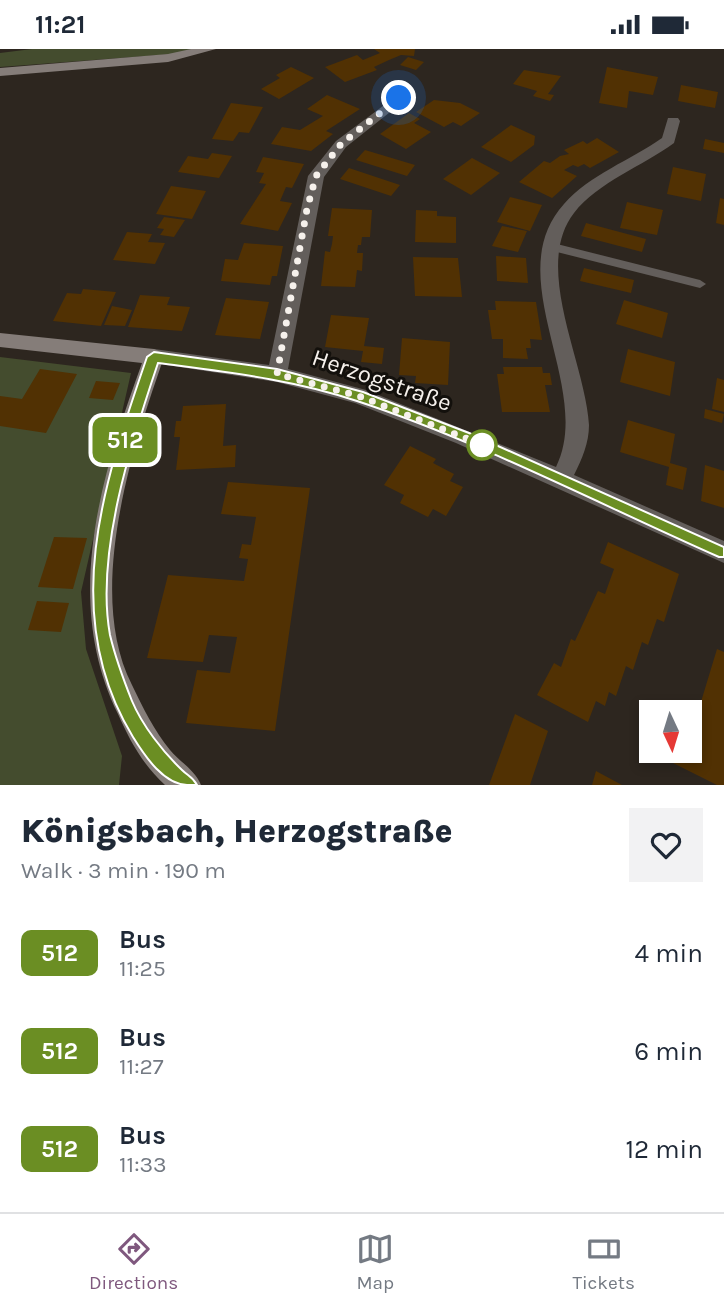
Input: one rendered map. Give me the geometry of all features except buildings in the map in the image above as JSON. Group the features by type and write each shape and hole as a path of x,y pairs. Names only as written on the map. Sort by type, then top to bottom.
{"street":[{"path":"0,72 168,58 209,49"},
{"path":"277,374 308,200 316,176 341,144 399,98"},
{"path":"561,480 574,453 578,425 550,281 550,246 559,221 582,195 601,180 660,148 669,140 673,121"},
{"name":"Herzogstraße","path":"0,340 277,374 359,396 464,437 724,552"},
{"path":"154,357 126,439 114,490 100,568 99,597 102,634 125,707 177,783"}],"lane":[{"path":"550,246 700,284"}],"green space":[{"path":"32,49 194,49 173,54 0,67 0,53"},
{"path":"0,357 131,373 81,592 86,649 122,756 119,785 0,785"}],"bus line":[{"name":"512","path":"187,785 176,778 149,745 125,707 102,634 99,597 100,568 114,490 138,399 154,357 277,374 359,396 464,437 724,552"}],"route":[{"path":"399,98 341,144 324,162 316,176 310,192 277,374 359,396 488,447 482,445"}]}
